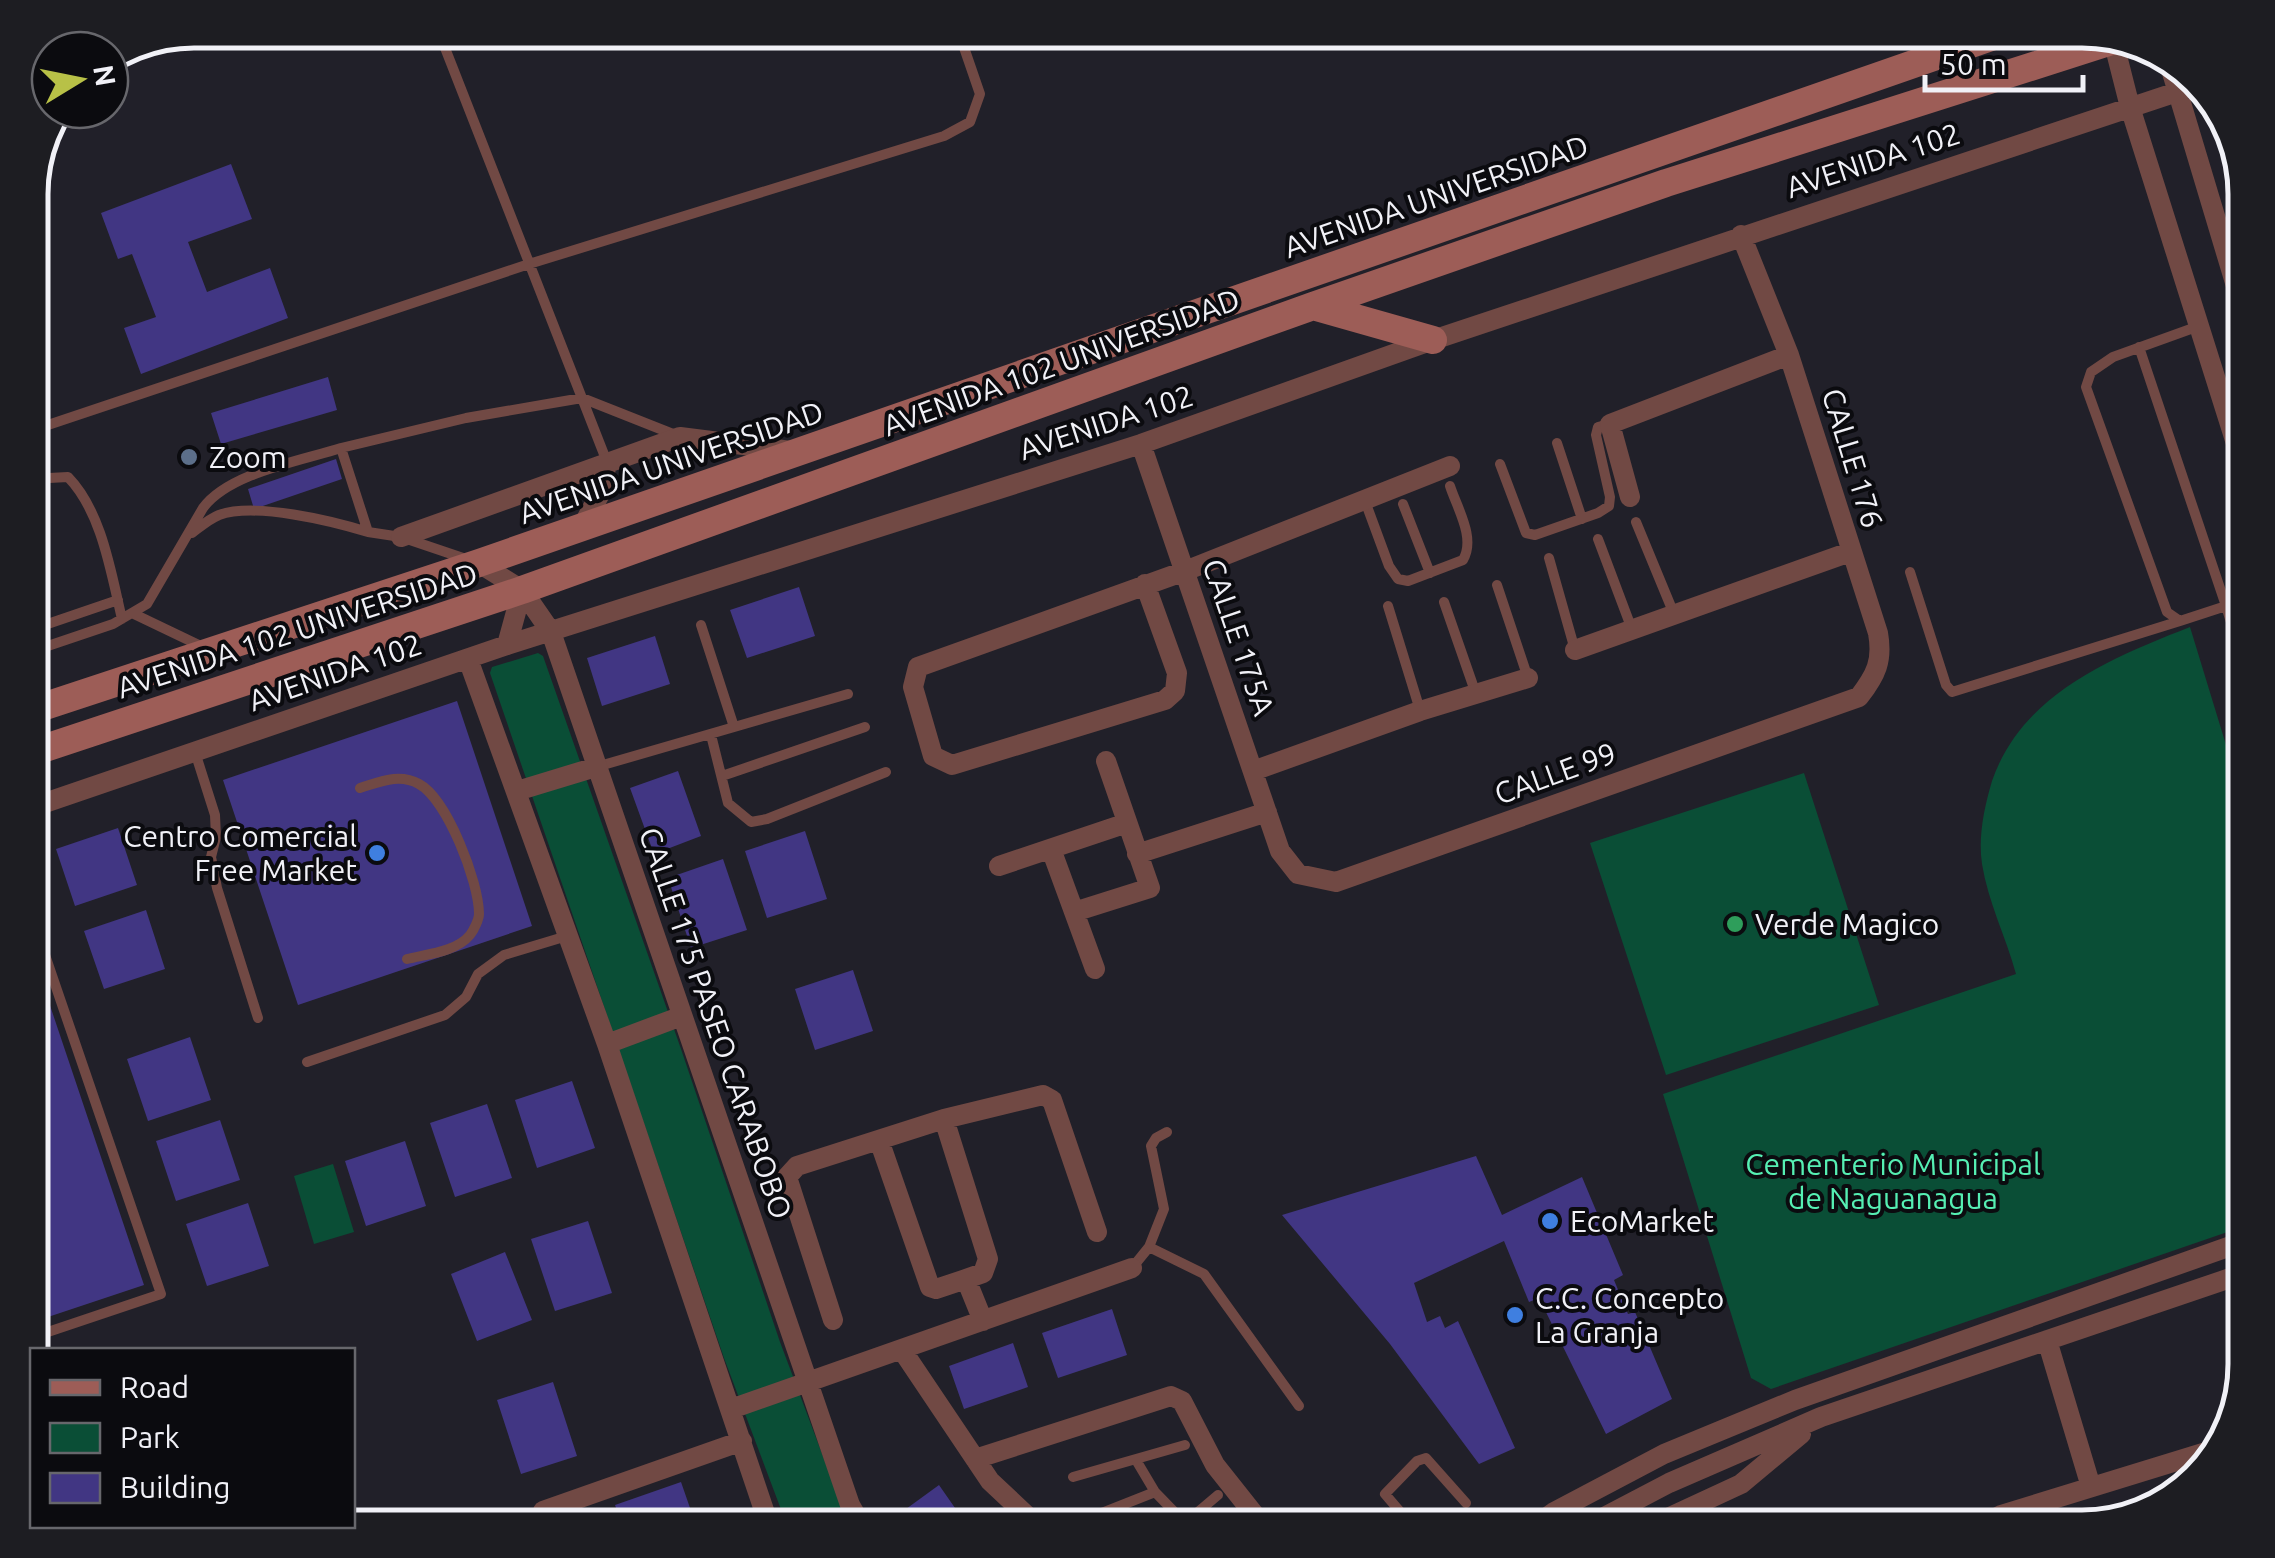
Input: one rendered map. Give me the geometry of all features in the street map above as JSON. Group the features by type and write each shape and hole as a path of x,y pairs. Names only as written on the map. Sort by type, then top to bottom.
{"main road":[{"name":"AVENIDA UNIVERSIDAD","path":"48,705 479,563 1959,48"},
{"name":"AVENIDA 102 UNIVERSIDAD","path":"48,747 522,590 1313,306 1666,184 2090,48"},
{"path":"1313,306 1433,340"}],"street":[{"path":"2116,51 2228,418"},
{"path":"2173,81 2228,261"},
{"name":"AVENIDA 102","path":"48,802 508,646 1141,444 1433,340 2185,90"},
{"name":"CALLE 176","path":"1741,236 1789,355 1878,633 1882,656 1874,677 1859,697"},
{"path":"1630,497 1610,424 1789,355"},
{"path":"401,537 680,437 798,452"},
{"name":"CALLE 175A","path":"1141,444 1280,850"},
{"path":"582,527 601,492 607,463"},
{"path":"1145,584 1177,674 1175,691 1166,700 952,766 933,756 912,687 918,667 1145,584 1184,571 1365,500 1450,476"},
{"path":"1575,650 1850,552"},
{"name":"CALLE 175 PASEO CARABOBO","path":"479,563 522,590 551,632 853,1510"},
{"path":"508,646 522,590"},
{"path":"468,660 607,1044 764,1510"},
{"path":"1253,771 1420,711 1528,678"},
{"name":"CALLE 99","path":"1280,850 1298,874 1336,882 1859,697"},
{"path":"1074,912 1150,888 1106,762"},
{"path":"517,791 596,767"},
{"path":"1137,854 1267,812"},
{"path":"999,866 1127,824"},
{"path":"1050,849 1095,969"},
{"path":"607,1044 682,1016"},
{"path":"832,1320 786,1177 798,1166 1036,1094 1052,1100 1097,1232"},
{"path":"879,1140 930,1287 936,1289 966,1280 982,1273 988,1259 944,1119"},
{"path":"1558,1510 1664,1454 1795,1400 2228,1247"},
{"path":"732,1410 1132,1268"},
{"path":"1617,1510 1669,1483 1821,1418 2228,1279"},
{"path":"966,1280 983,1321"},
{"path":"2047,1340 2091,1487"},
{"path":"902,1350 990,1481 1021,1510"},
{"path":"975,1459 1171,1396 1182,1401 1215,1465 1251,1510"},
{"path":"1685,1510 1741,1484 1821,1418"},
{"path":"546,1510 742,1441"},
{"path":"2034,1510 2091,1487 2191,1461"}],"lane":[{"path":"445,48 607,463"},
{"path":"48,425 530,264 944,136 970,122 980,94 964,48"},
{"path":"2180,621 2167,612 2086,387 2090,372 2113,357 2199,326"},
{"path":"2139,348 2228,612"},
{"path":"48,645 122,619 147,604 212,497 230,484 341,448 466,418 582,398 680,437"},
{"path":"1500,464 1526,533 1534,535 1582,519 1608,506 1610,497 1596,435 1598,428 1610,424"},
{"path":"1558,444 1582,519"},
{"path":"341,448 368,532"},
{"path":"1365,500 1390,566 1398,579 1408,581 1464,560 1468,551 1469,541 1450,476"},
{"path":"48,478 68,477 92,511 122,619"},
{"path":"1402,504 1430,573"},
{"path":"190,534 218,515 246,511 324,519 401,537 479,563"},
{"path":"1636,522 1675,616"},
{"path":"1598,539 1634,632"},
{"path":"1549,558 1575,650"},
{"path":"1910,572 1946,685 1952,692 2226,606"},
{"path":"1497,585 1528,678"},
{"path":"48,624 118,600"},
{"path":"1444,602 1476,694"},
{"path":"1388,606 1420,711"},
{"path":"134,614 215,652"},
{"path":"701,625 734,727"},
{"path":"596,767 848,694"},
{"path":"722,776 865,727"},
{"path":"712,735 728,803 751,822 886,772"},
{"path":"194,752 215,815 212,857 217,888 258,1018"},
{"path":"360,788 398,777 421,784 443,810 468,865 480,916 471,934 458,945 407,959"},
{"path":"308,1062 445,1015 466,997 478,974 504,954 568,935"},
{"path":"48,964 161,1294 48,1332"},
{"path":"1132,1268 1148,1247 1164,1209 1150,1146 1166,1132"},
{"path":"1148,1247 1204,1274 1299,1406"},
{"path":"1073,1477 1184,1446"},
{"path":"1398,1510 1384,1494 1416,1461 1426,1458 1466,1503"},
{"path":"1136,1460 1171,1510"},
{"path":"1110,1510 1155,1492"},
{"path":"1202,1510 1218,1495"}],"green space":[{"name":"Cementerio Municipal de Naguanagua","path":"2190,627 2228,751 2228,1232 1771,1389 1751,1378 1663,1094 2016,974 1982,864 1981,833 1992,781 2024,725 2047,702 2130,652"},
{"path":"538,653 543,656 780,1342 843,1510 781,1510 724,1358 490,673 492,667"},
{"name":"Verde Magico","path":"1804,773 1879,1005 1666,1075 1590,843"},
{"path":"333,1164 354,1232 314,1244 294,1176"}],"building":[{"path":"231,164 252,219 188,242 207,292 270,268 288,318 141,374 124,328 156,317 132,254 118,259 101,213"},
{"path":"328,377 337,410 221,444 211,413"},
{"path":"336,459 342,479 254,509 248,489"},
{"path":"799,587 815,636 747,658 730,610"},
{"path":"655,636 670,684 602,706 587,658"},
{"name":"Centro Comercial Free Market","path":"457,701 532,926 298,1005 223,780"},
{"path":"678,771 701,836 654,854 630,788"},
{"path":"118,828 137,885 75,906 56,849"},
{"path":"805,831 827,899 767,918 745,851"},
{"path":"723,859 747,930 691,948 668,878"},
{"path":"146,910 165,969 104,989 84,931"},
{"path":"853,970 873,1031 815,1050 795,989"},
{"path":"48,1000 144,1285 48,1317"},
{"path":"190,1037 211,1100 148,1121 127,1059"},
{"path":"572,1081 595,1148 537,1168 515,1100"},
{"path":"487,1104 512,1178 455,1197 430,1123"},
{"path":"220,1120 240,1180 176,1201 156,1141"},
{"path":"405,1141 426,1206 366,1226 345,1161"},
{"path":"1476,1156 1502,1215 1582,1177 1623,1275 1614,1280 1628,1314 1635,1312 1672,1399 1606,1434 1539,1298 1529,1302 1504,1241 1414,1283 1427,1322 1440,1316 1445,1328 1458,1321 1515,1448 1479,1464 1390,1344 1282,1215"},
{"path":"248,1203 269,1266 207,1286 186,1224"},
{"path":"588,1221 612,1293 555,1311 531,1239"},
{"path":"505,1252 532,1320 477,1341 451,1274"},
{"path":"1112,1309 1127,1355 1058,1378 1042,1333"},
{"path":"1013,1343 1028,1387 964,1409 949,1366"},
{"path":"553,1382 577,1456 521,1474 497,1400"},
{"path":"681,1482 691,1510 617,1510 615,1505"},
{"path":"939,1485 956,1510 907,1510"}],"place":[{"name":"Zoom","path":"189,457"},
{"name":"Centro Comercial Free Market","path":"377,853"},
{"name":"Verde Magico","path":"1735,924"},
{"name":"EcoMarket","path":"1550,1221"},
{"name":"C.C. Concepto La Granja","path":"1515,1315"}]}
